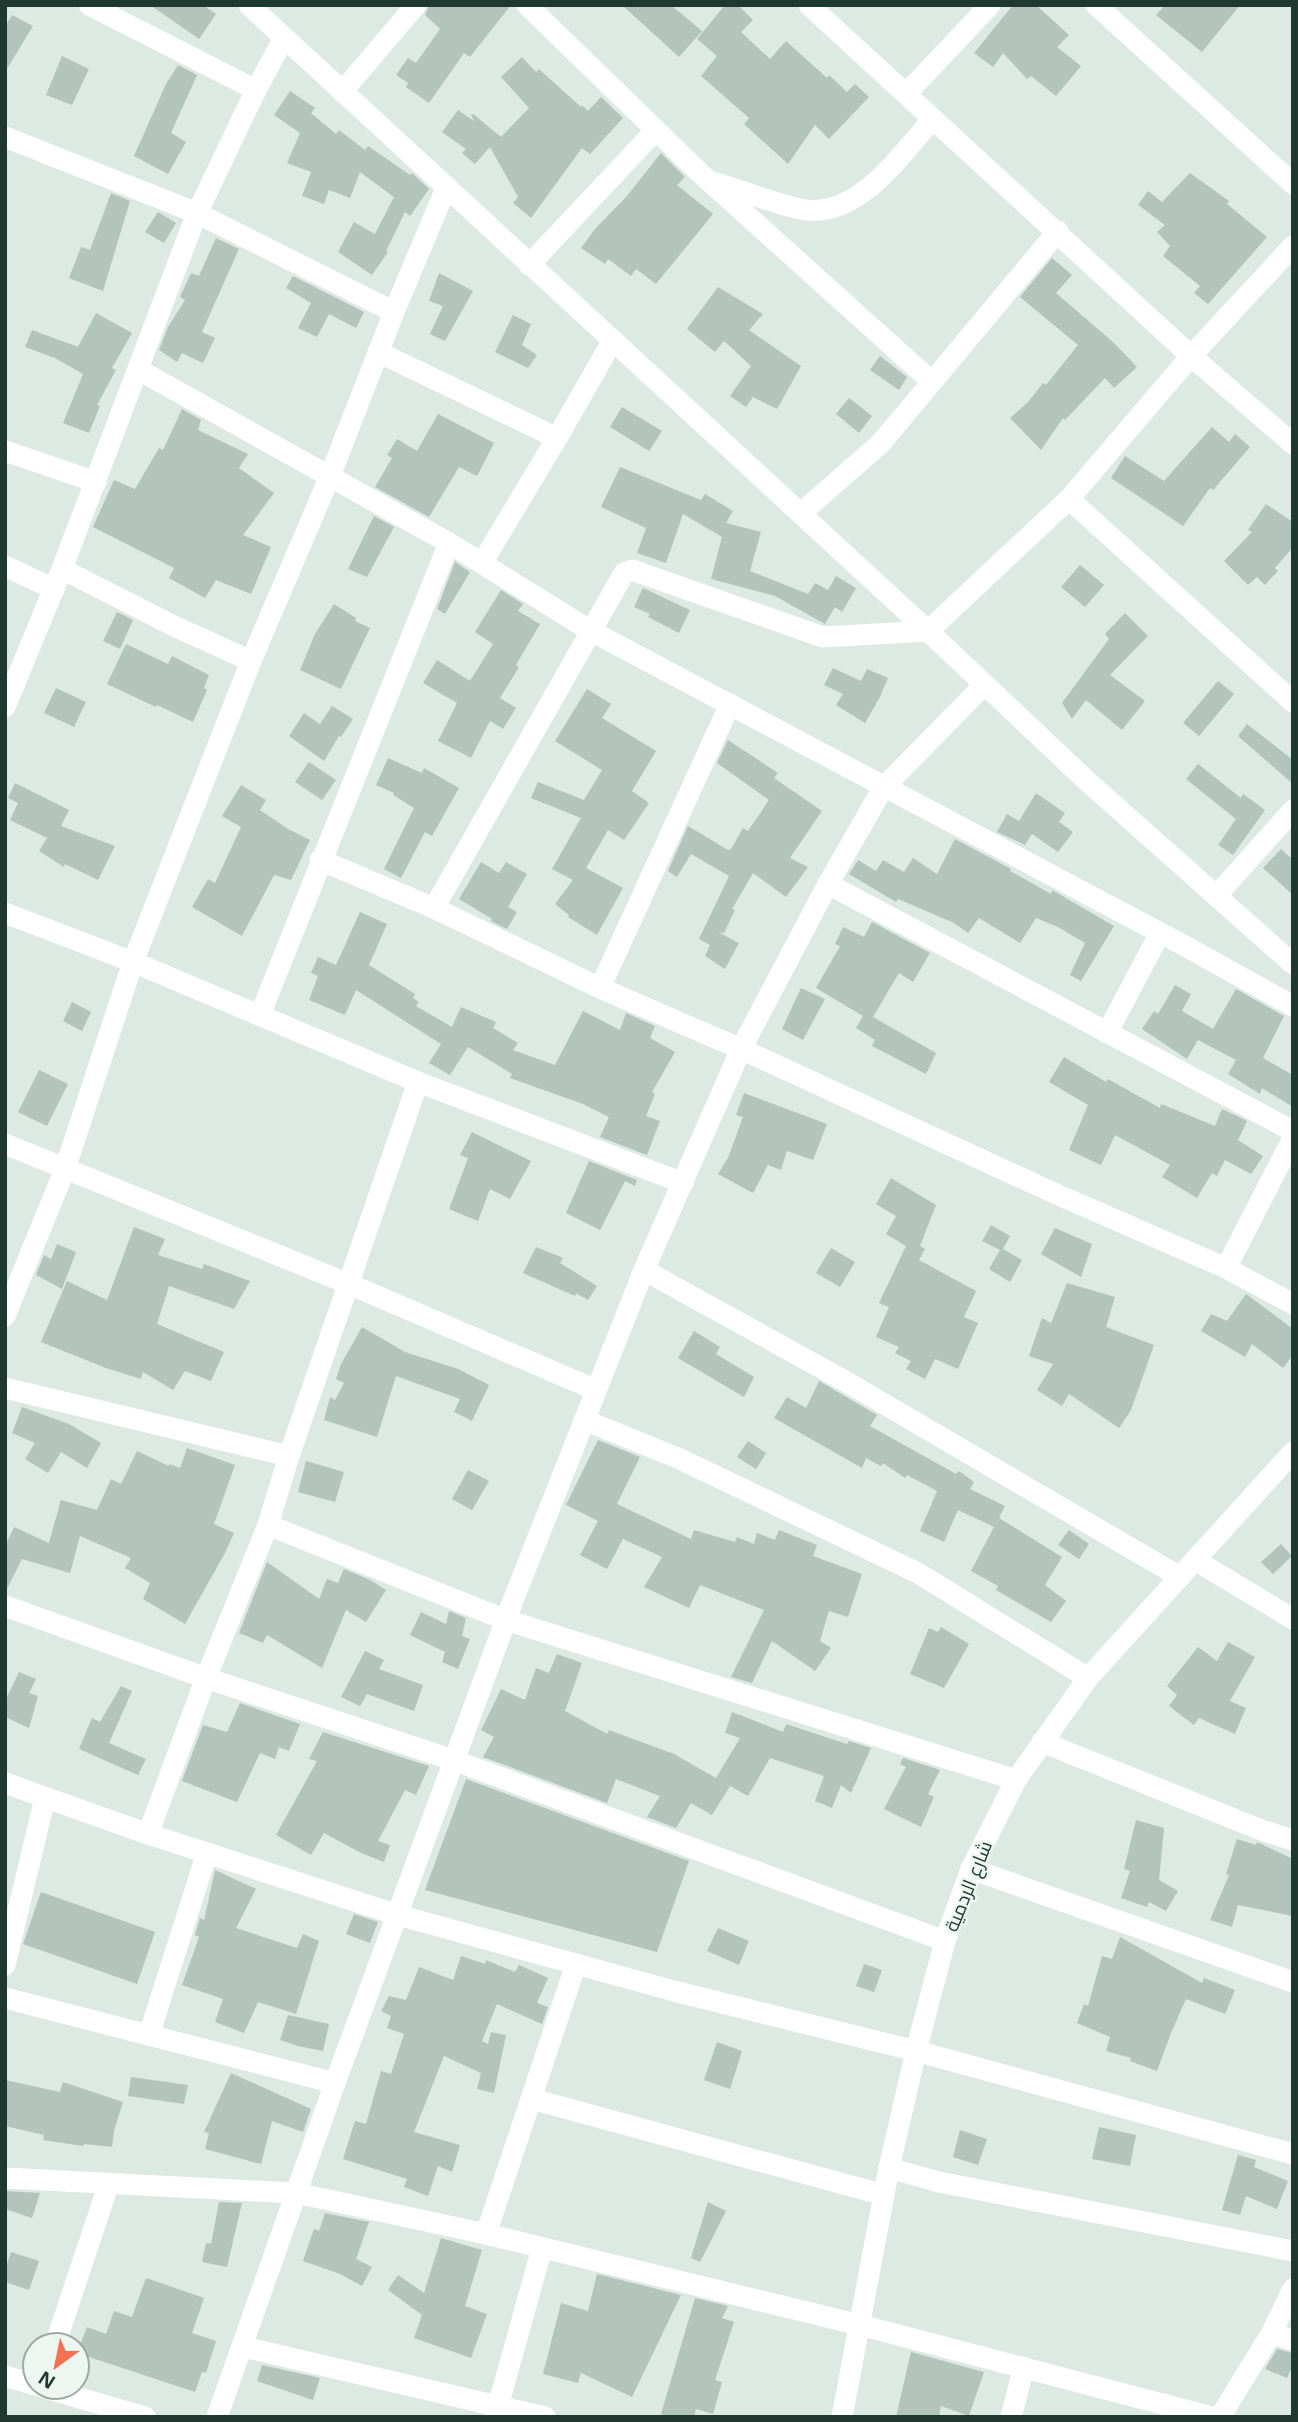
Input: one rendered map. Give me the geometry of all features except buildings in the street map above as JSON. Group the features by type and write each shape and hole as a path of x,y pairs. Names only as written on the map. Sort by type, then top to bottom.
{"street":[{"path":"89,5 256,90"},
{"path":"249,5 984,685 1293,964"},
{"path":"342,92 416,5"},
{"path":"527,5 709,181 932,382"},
{"path":"809,5 1191,356 1293,444"},
{"path":"906,94 990,5"},
{"path":"1110,9 1293,184"},
{"path":"5,707 96,482 197,213 284,38"},
{"path":"709,181 801,209 835,207 859,197 933,119"},
{"path":"529,265 656,130"},
{"path":"5,137 197,213 394,312"},
{"path":"5,1316 65,1169 133,962 251,661 330,476 446,188"},
{"path":"801,513 881,443 1058,232"},
{"path":"434,908 621,577 628,571 632,570 823,637 928,631 1069,499 1191,356 1293,246"},
{"path":"482,562 613,340"},
{"path":"378,352 557,438"},
{"path":"139,370 482,562 591,631 1293,1006"},
{"path":"5,451 96,482"},
{"path":"1069,499 1293,702"},
{"path":"260,1014 449,543"},
{"path":"5,566 54,589"},
{"path":"62,569 174,626 251,661"},
{"path":"217,2417 335,2082 506,1620 644,1270 741,1049 828,884 883,788 984,685"},
{"path":"600,988 730,704"},
{"path":"1216,896 1293,810"},
{"path":"320,860 434,908 600,988 741,1049 1054,1194 1226,1268 1293,1304"},
{"path":"828,884 1293,1131"},
{"path":"5,913 133,962 418,1082 683,1183"},
{"path":"1107,1032 1160,933"},
{"path":"148,1834 206,1678 268,1525 289,1456 418,1082"},
{"path":"1226,1268 1293,1138"},
{"path":"5,1144 349,1284 596,1390"},
{"path":"644,1270 845,1381 1180,1577"},
{"path":"5,1388 289,1456"},
{"path":"584,1420 688,1462 918,1573 1088,1678"},
{"name":"شارع الردمية","path":"842,2417 884,2195 916,2051 945,1941 971,1869 1016,1780 1088,1678 1292,1454"},
{"path":"268,1525 506,1620 1016,1780"},
{"path":"1195,1560 1293,1619"},
{"path":"5,1606 206,1678 453,1760 945,1941"},
{"path":"1042,1742 1264,1831 1293,1840"},
{"path":"5,1783 148,1834 398,1915 576,1964 916,2051 1293,2154"},
{"path":"5,1965 45,1797"},
{"path":"149,2035 207,1853"},
{"path":"971,1869 1293,1982"},
{"path":"486,2234 576,1964"},
{"path":"5,1998 335,2082"},
{"path":"531,2099 884,2195"},
{"path":"890,2168 939,2182 1293,2251"},
{"path":"5,2178 296,2193 486,2234 860,2325 1212,2417"},
{"path":"60,2331 109,2183"},
{"path":"497,2411 541,2248"},
{"path":"1220,2417 1271,2334 1293,2289"},
{"path":"1271,2334 1293,2340"},
{"path":"243,2347 497,2411 545,2417"},
{"path":"1011,2417 1024,2367"},
{"path":"90,2401 145,2417"}]}
